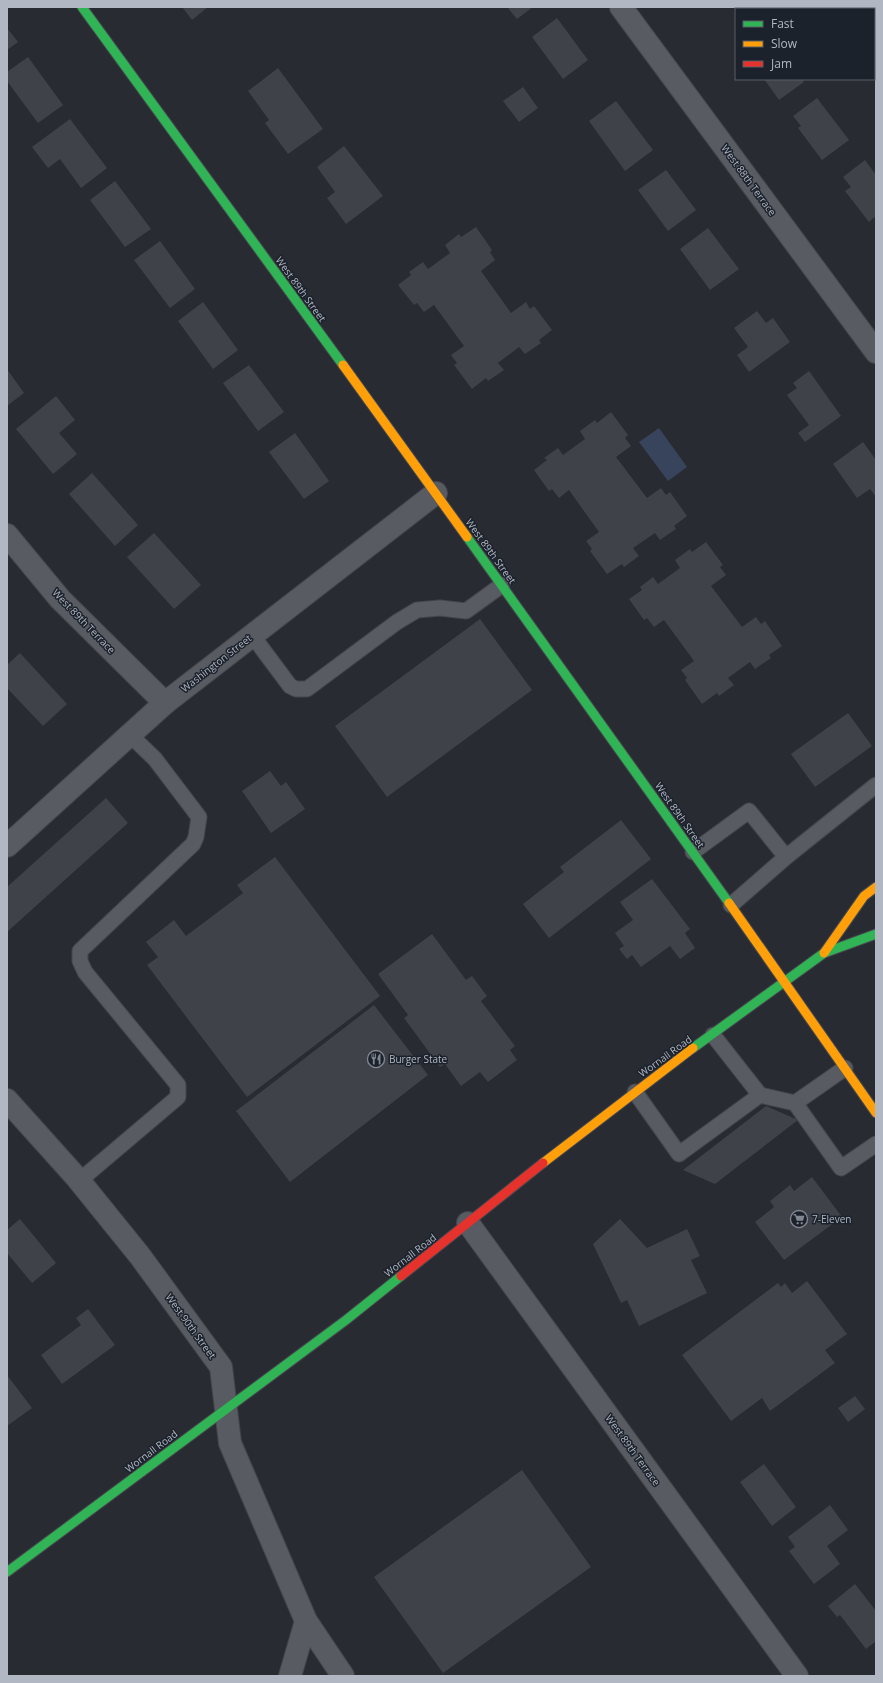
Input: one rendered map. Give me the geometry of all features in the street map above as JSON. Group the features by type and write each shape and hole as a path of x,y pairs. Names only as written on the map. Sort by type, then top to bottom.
{"street":[{"name":"West 89th Street","path":"82,7 436,493 786,981 876,1113"},
{"name":"West 88th Terrace","path":"621,7 876,352"},
{"name":"Washington Street","path":"7,846 165,703 436,493"},
{"name":"West 89th Terrace","path":"7,535 60,599 165,703"},
{"name":"Wornall Road","path":"824,953 864,896 876,887"},
{"name":"Wornall Road","path":"7,1572 346,1320 635,1092 713,1035 752,1004 824,953 876,934"},
{"name":"West 90th Street","path":"7,1100 79,1181 140,1256 221,1367 230,1443 306,1621 343,1676"},
{"name":"West 89th Terrace","path":"468,1223 797,1676"},
{"path":"290,1676 306,1621"}],"lane":[{"path":"252,635 290,686 296,689 307,689 397,622 417,610 440,608 466,611 502,585"},
{"path":"79,1181 178,1097 178,1085 85,972 80,961 80,952 193,844 196,837 199,816 155,759 129,734"},
{"path":"731,905 786,857 876,785"},
{"path":"693,852 749,811 786,857"},
{"path":"713,1035 760,1095 795,1103 841,1168 876,1144"},
{"path":"795,1103 845,1068"},
{"path":"635,1092 679,1154 760,1095"}],"water":[{"path":"659,428 687,467 668,481 639,442"}],"building":[{"path":"182,7 208,7 192,20"},
{"path":"507,7 533,7 517,19"},
{"path":"557,18 588,60 563,79 532,37"},
{"path":"7,28 18,42 7,50"},
{"path":"28,57 63,105 38,123 7,81 7,72"},
{"path":"278,68 323,129 288,154 265,123 269,120 248,91"},
{"path":"765,80 803,80 804,82 779,100"},
{"path":"523,87 538,108 519,122 503,101"},
{"path":"817,98 849,140 822,160 798,128 801,126 793,116"},
{"path":"616,101 653,150 625,171 589,121"},
{"path":"70,119 107,168 81,188 60,159 48,168 32,147"},
{"path":"344,146 383,196 346,224 327,198 335,192 317,167"},
{"path":"865,160 876,175 876,216 869,222 845,191 851,187 843,177"},
{"path":"666,170 696,210 668,231 638,190"},
{"path":"115,181 151,229 125,247 90,200"},
{"path":"476,227 492,250 490,252 495,260 481,271 511,313 526,302 530,309 534,306 552,330 539,340 541,343 525,354 519,347 498,363 504,370 488,381 486,378 472,389 454,365 457,363 451,355 464,346 434,305 424,312 417,303 414,305 398,285 411,275 409,272 423,262 428,269 450,253 445,245 459,234 461,237"},
{"path":"708,228 739,269 710,290 680,249"},
{"path":"160,241 195,289 170,308 134,260"},
{"path":"203,302 238,350 213,369 178,321"},
{"path":"757,311 766,323 773,318 790,342 749,372 737,355 748,347 734,328"},
{"path":"249,365 284,412 258,431 223,383"},
{"path":"7,369 24,393 7,406"},
{"path":"809,371 841,416 805,442 798,433 809,425 787,395 797,388 793,383"},
{"path":"56,396 75,420 59,433 77,454 53,474 16,429"},
{"path":"611,412 628,435 625,438 631,446 616,457 647,498 661,488 666,495 670,492 687,516 674,526 676,529 660,540 655,533 633,548 639,556 624,567 622,564 607,574 590,551 592,549 586,541 599,532 569,490 559,498 552,489 549,491 534,470 547,460 544,458 558,448 563,455 585,439 580,431 595,420 597,423"},
{"path":"295,433 329,481 304,499 269,452"},
{"path":"863,442 876,460 876,497 870,489 857,498 833,464"},
{"path":"92,473 138,525 115,546 69,494"},
{"path":"154,533 201,585 174,609 127,557"},
{"path":"706,542 723,565 720,567 726,575 711,586 742,627 756,617 761,624 765,621 782,646 769,655 771,658 755,669 750,662 728,678 734,685 719,696 717,693 702,704 685,680 687,678 681,670 694,661 664,620 654,627 647,618 644,620 629,599 642,590 640,587 653,577 658,584 680,568 675,560 690,549 692,552"},
{"path":"480,619 532,690 387,797 335,726"},
{"path":"20,653 67,704 43,726 7,688 7,665"},
{"path":"848,713 872,746 815,787 791,754"},
{"path":"270,771 281,786 286,782 305,809 271,833 242,791"},
{"path":"106,798 128,823 7,932 7,887"},
{"path":"621,820 651,859 549,938 523,904 564,872 560,867"},
{"path":"275,857 380,996 247,1097 147,965 158,957 146,942 174,920 186,936 243,893 237,885"},
{"path":"652,879 690,929 685,933 695,948 680,959 670,946 641,967 632,955 627,959 619,949 624,946 615,933 633,920 620,902"},
{"path":"432,934 466,980 472,976 487,996 481,1001 515,1046 510,1050 517,1060 488,1082 480,1072 461,1086 445,1064 440,1067 404,1018 408,1015 378,974"},
{"path":"374,1005 428,1075 290,1182 236,1111"},
{"path":"766,1106 798,1120 715,1184 683,1170"},
{"name":"7-Eleven","path":"812,1177 842,1217 784,1260 755,1222 774,1207 770,1201 790,1185 794,1191"},
{"path":"20,1219 56,1263 32,1283 7,1253 7,1230"},
{"path":"620,1219 647,1248 687,1229 700,1256 691,1260 707,1293 639,1326 627,1300 621,1303 593,1244"},
{"path":"807,1281 847,1334 825,1350 835,1363 770,1411 762,1398 731,1421 682,1355 778,1283 781,1287 785,1283 792,1293"},
{"path":"88,1309 115,1345 62,1384 41,1355 81,1325 76,1318"},
{"path":"7,1375 32,1408 7,1426"},
{"path":"855,1396 865,1409 848,1422 838,1408"},
{"path":"764,1464 796,1507 772,1526 740,1482"},
{"path":"522,1470 591,1567 443,1673 374,1577"},
{"path":"830,1505 848,1530 827,1546 840,1564 814,1584 789,1551 795,1547 788,1537"},
{"path":"855,1584 876,1611 876,1641 866,1649 840,1615 837,1617 828,1606"}],"traffic: fast":[{"path":"82,7 343,365"},
{"path":"467,537 729,903"},
{"path":"693,1048 824,953 876,934"},
{"path":"7,1572 346,1320 401,1276"}],"traffic: slow":[{"path":"343,365 467,537"},
{"path":"824,953 864,896 876,887"},
{"path":"729,903 876,1113"},
{"path":"543,1163 693,1048"}],"traffic: jam":[{"path":"401,1276 543,1163"}],"place":[{"name":"Burger State","path":"376,1059"},
{"name":"7-Eleven","path":"799,1219"}]}
